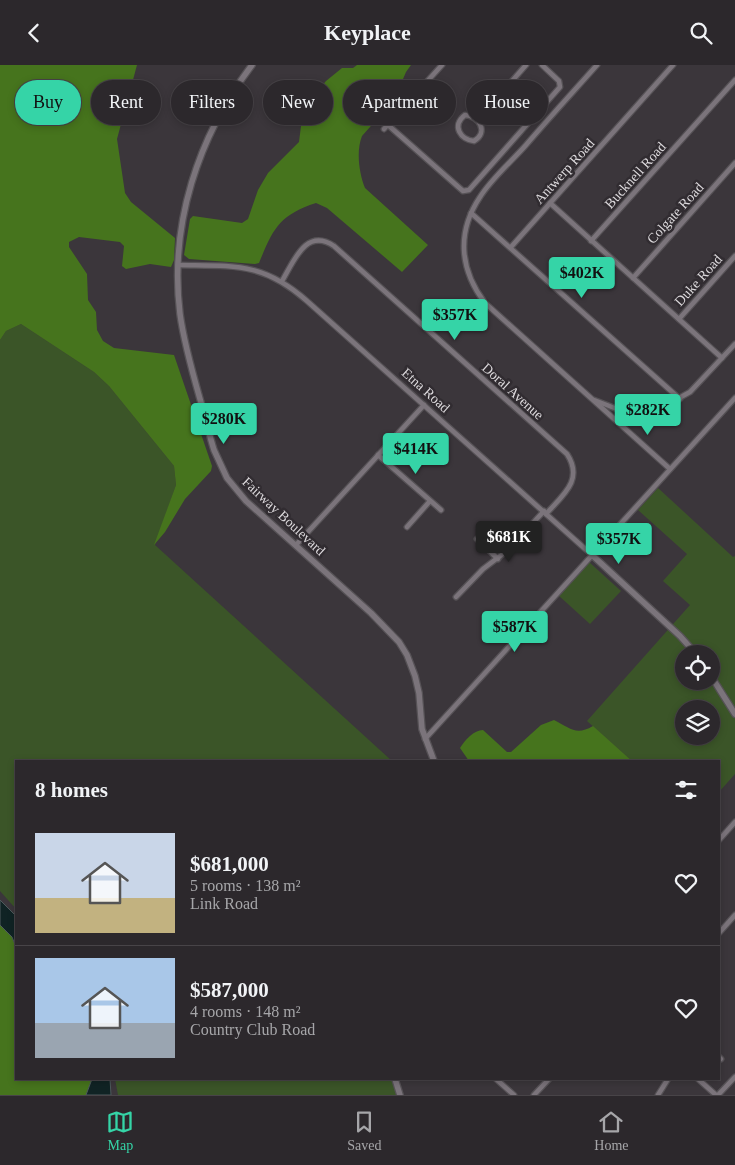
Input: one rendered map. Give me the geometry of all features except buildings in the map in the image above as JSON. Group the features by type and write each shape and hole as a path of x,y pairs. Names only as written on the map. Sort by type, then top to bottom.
{"street":[{"name":"Fairway Boulevard","path":"252,65 217,119 198,163 191,185 183,221 179,265 179,300 183,335 218,460 227,478 240,494 372,613 391,632 404,649 410,660 416,681 424,739 434,760"},
{"path":"428,80 442,65"},
{"path":"513,80 526,65"},
{"path":"384,129 388,125 463,191 469,190 560,87 559,81 542,65"},
{"path":"597,65 484,191 472,213 465,232 466,267 472,285 485,303 670,469"},
{"name":"Antwerp Road","path":"510,247 673,65"},
{"name":"Bucknell Road","path":"591,241 735,80"},
{"path":"465,115 478,120 483,130 481,135 474,141 470,141 456,126 465,115"},
{"name":"Colgate Road","path":"633,277 735,163"},
{"path":"550,203 722,358"},
{"path":"472,213 680,399"},
{"name":"Doral Avenue","path":"282,281 299,252 306,244 321,241 334,246 567,454 573,465 573,478 568,489 545,512"},
{"name":"Duke Road","path":"679,319 735,256"},
{"name":"Etna Road","path":"179,265 245,267 282,281 308,301 545,512 688,645"},
{"path":"590,398 617,409 636,411 661,408 690,393 735,344"},
{"path":"424,739 735,398"},
{"path":"296,545 424,405"},
{"path":"378,455 441,510"},
{"path":"407,527 430,501"},
{"path":"456,597 472,578 508,551 545,512"},
{"path":"477,539 498,559"},
{"path":"720,690 735,714"},
{"path":"720,838 735,822"},
{"path":"720,932 735,915"},
{"path":"699,1080 717,1095 735,1077"},
{"path":"396,1080 400,1095"},
{"path":"497,1080 514,1095"},
{"path":"534,1095 548,1080"},
{"path":"658,1095 667,1080"}],"green space":[{"path":"0,65 137,65 133,80 91,80 91,125 121,125 117,139 125,193 131,202 175,238 174,260 171,267 150,264 126,269 122,266 124,246 120,242 79,237 69,242 69,247 87,274 88,300 96,312 97,330 103,341 114,348 174,355 212,466 211,471 185,499 165,532 154,545 176,485 174,466 109,386 94,372 21,324 6,331 0,340"},
{"path":"357,65 411,65 403,80 343,80 343,125 372,125 362,136 359,148 361,176 365,188 428,245 402,272 327,208 316,203 285,218 273,232 259,263 189,259 184,255 190,219 193,216 242,223 248,219 258,190 268,173 299,142 301,125 333,125 333,80 327,80 342,68 353,68"},
{"path":"21,324 94,372 109,386 174,466 176,485 155,545 391,760 15,760 15,908 0,891 0,340 6,331"},
{"path":"658,488 733,557 735,556 735,774 720,791 720,760 631,760 587,721 690,605 663,581 687,554 638,510"},
{"path":"589,562 621,591 590,624 558,595"},
{"path":"554,720 577,731 593,726 631,760 468,760 460,748 470,736 483,730 507,752 511,752 541,725"},
{"path":"0,925 12,937 15,944 15,1080 92,1080 86,1095 0,1095"},
{"path":"115,1080 392,1080 397,1095 118,1095"}],"shaded area":[{"path":"0,900 15,915 15,944 12,937 0,925"},
{"path":"92,1080 110,1080 111,1095 86,1095"}]}
